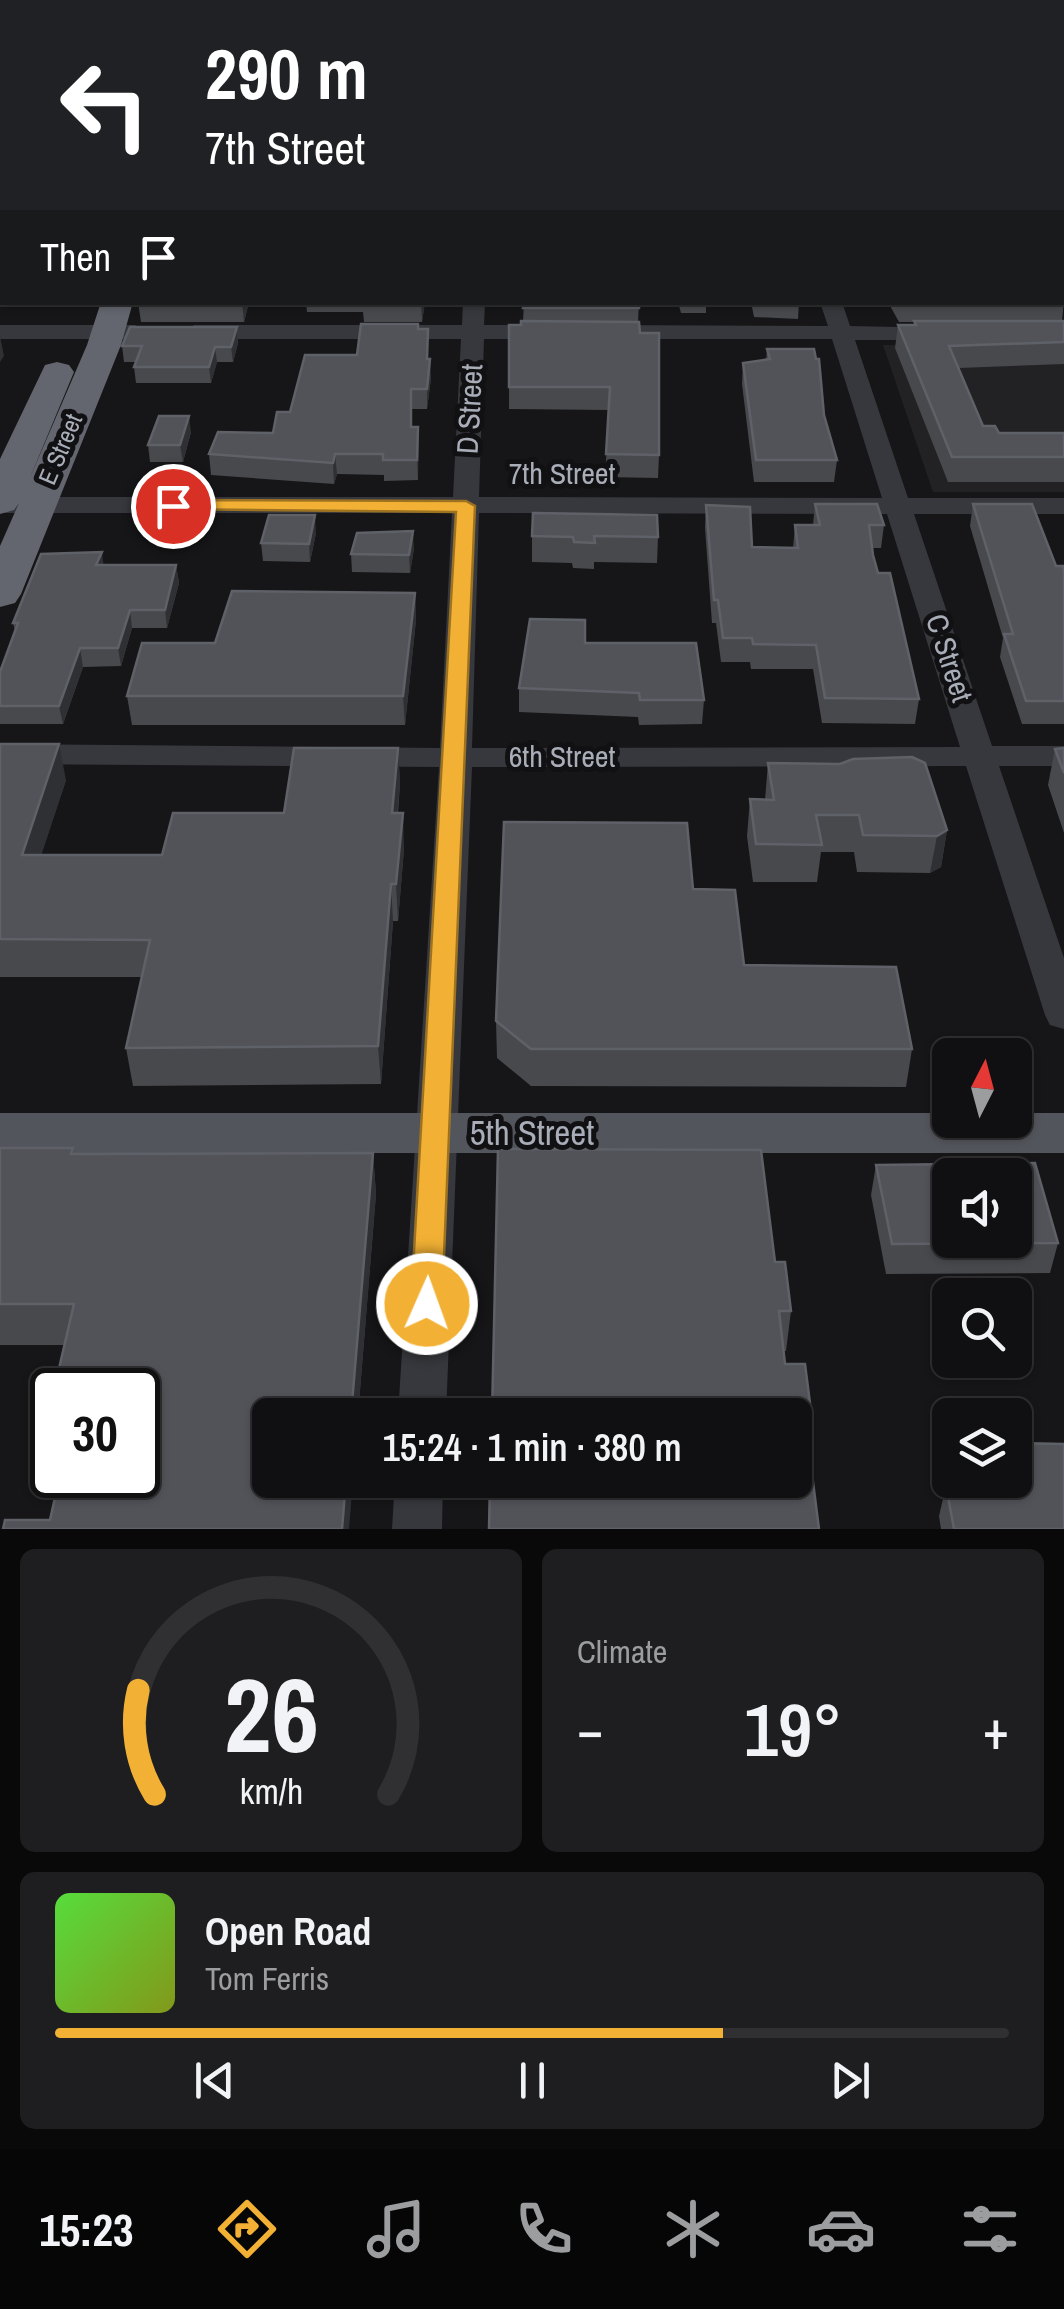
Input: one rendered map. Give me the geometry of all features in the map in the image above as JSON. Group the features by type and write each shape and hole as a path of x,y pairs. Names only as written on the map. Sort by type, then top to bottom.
{"highway":[{"name":"E Street","path":"0,594 12,504 96,317"}],"main road":[{"name":"5th Street","path":"0,1133 1064,1133"}],"street":[{"name":"C Street","path":"833,305 1064,1015"},
{"path":"0,332 96,317 159,332 474,317 958,333"},
{"name":"D Street","path":"423,1398 474,317"},
{"name":"7th Street","path":"12,504 1064,506"},
{"name":"6th Street","path":"0,754 1064,756"},
{"path":"417,1529 418,1498"}],"shaded area":[{"path":"883,345 1064,346 1064,492 933,492"}],"building":[{"path":"524,305 639,305 639,308 523,308"},
{"path":"521,321 639,322 640,333 659,333 659,455 606,454 610,387 509,387 509,325 521,325"},
{"path":"914,321 1064,321 1064,342 949,346 983,426 995,426 999,433 1064,433 1064,457 952,457 898,325 916,325"},
{"path":"361,324 418,324 418,329 428,329 427,389 411,389 411,427 418,427 417,460 383,460 383,454 335,454 333,463 209,454 218,432 273,433 277,412 290,412 305,355 357,355"},
{"path":"130,327 237,327 231,347 215,347 209,367 134,367 142,346 122,346"},
{"path":"767,349 814,349 819,359 824,415 837,460 756,460 743,363 770,359"},
{"path":"159,416 189,416 180,445 148,445"},
{"path":"815,504 877,504 884,525 869,525 873,555 878,573 890,573 919,699 825,698 816,645 753,644 752,638 723,638 718,600 714,600 706,505 750,507 752,547 798,548 795,525 820,525"},
{"path":"973,504 1032,504 1056,566 1063,566 1064,701 1026,701 1004,634 1013,634"},
{"path":"533,513 657,515 658,537 594,536 595,543 574,542 573,537 532,536"},
{"path":"269,515 315,515 309,544 261,543"},
{"path":"413,531 409,555 351,554 357,533"},
{"path":"102,552 96,565 176,565 165,610 130,610 118,648 80,648 59,706 0,706 0,672 18,623 13,623 41,554"},
{"path":"232,591 415,593 403,696 127,696 142,643 215,643"},
{"path":"530,619 585,620 585,643 696,643 704,700 640,700 639,693 519,688"},
{"path":"0,744 59,744 22,855 162,855 173,813 284,813 294,748 398,748 392,813 403,813 396,884 391,884 378,1046 126,1048 150,940 0,939"},
{"path":"1064,748 1064,773 1055,749"},
{"path":"912,757 925,763 947,830 937,836 863,835 859,815 816,815 822,845 756,844 750,799 774,800 768,763 840,764 853,759"},
{"path":"504,822 687,823 693,889 735,890 744,965 896,967 912,1049 531,1049 496,1021"},
{"path":"0,1148 73,1148 71,1154 373,1153 352,1398 252,1398 252,1498 345,1498 342,1529 3,1529 5,1520 50,1520 55,1498 160,1498 160,1368 59,1368 74,1304 0,1304"},
{"path":"498,1149 761,1150 775,1262 785,1262 791,1311 779,1311 785,1364 805,1364 809,1398 492,1398"},
{"path":"1032,1163 1035,1163 1058,1243 1032,1243"},
{"path":"932,1164 932,1244 892,1244 876,1165"},
{"path":"1032,1443 1064,1444 1064,1529 954,1529 948,1498 1032,1498"},
{"path":"812,1474 819,1529 489,1529 490,1498 812,1498"}],"route":[{"path":"173,506 466,506 427,1304"}]}
